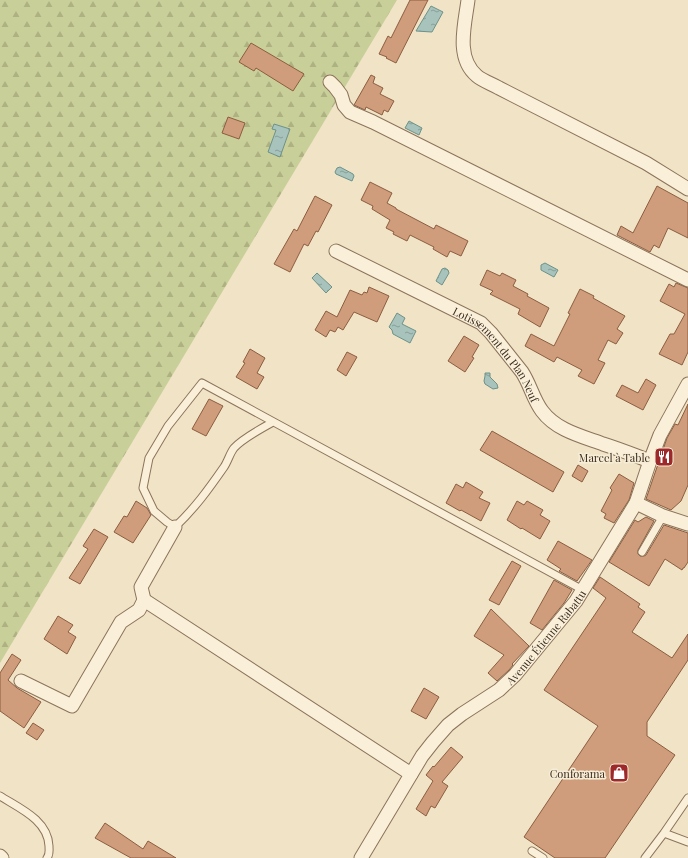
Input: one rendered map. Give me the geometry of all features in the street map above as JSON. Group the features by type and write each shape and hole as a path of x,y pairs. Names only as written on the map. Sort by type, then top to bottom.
{"street":[{"path":"468,0 463,44 467,62 477,76 646,163 688,189"},
{"path":"330,82 335,87 344,105 350,112 374,122 688,280"},
{"name":"Lotissement du Plan Neuf","path":"336,251 481,323 491,333 522,372 541,410 550,420 570,432 650,461"},
{"name":"Avenue Étienne Rabattu","path":"361,858 411,774 433,742 448,725 499,690 515,675 563,618 583,590 636,503 660,435 688,384"},
{"path":"636,503 662,516 688,524"},
{"path":"21,681 72,706 121,622 139,610 144,600 141,587 175,527"},
{"path":"144,600 411,774"}],"lane":[{"path":"273,422 235,448 208,490 191,512 175,527 154,511 143,488 149,458 168,426 202,383 583,590"},
{"path":"642,552 662,516"},
{"path":"0,796 39,821 49,838 49,855 47,858"},
{"path":"646,858 688,798"},
{"path":"664,833 688,842"},
{"path":"532,851 543,858"}],"green space":[{"path":"0,0 397,0 0,663"}],"water":[{"path":"431,6 443,12 432,32 416,31"},
{"path":"409,121 422,128 419,135 405,128"},
{"path":"274,124 290,129 280,157 268,152 276,130 272,129"},
{"path":"340,167 353,174 354,176 352,181 336,174 335,172 337,168"},
{"path":"545,263 558,270 554,277 541,270 541,265"},
{"path":"445,268 449,273 442,285 436,281 442,269"},
{"path":"317,273 332,287 326,293 312,278"},
{"path":"397,313 405,318 402,324 416,331 410,343 393,334 389,327"},
{"path":"485,373 490,373 490,377 497,384 498,388 493,389 485,384"}],"building":[{"path":"410,0 428,0 396,63 379,54 388,36 391,38"},
{"path":"251,43 304,74 293,91 256,68 254,71 239,62"},
{"path":"371,75 375,77 373,83 383,88 380,94 394,101 388,112 384,110 382,115 366,107 365,110 354,105"},
{"path":"228,117 245,123 239,139 222,133"},
{"path":"370,182 392,193 387,203 396,209 434,229 436,225 468,241 461,256 450,251 447,257 433,249 434,247 410,235 407,241 393,234 394,232 386,228 390,220 372,209 373,206 361,200"},
{"path":"657,186 688,203 688,238 668,228 659,248 654,245 650,252 617,235 621,226 633,233"},
{"path":"315,196 332,205 318,232 316,231 308,246 304,244 290,272 274,264 294,229 297,231"},
{"path":"487,270 500,276 502,273 516,280 513,286 528,294 527,296 549,308 540,327 518,314 520,309 490,294 493,291 480,285"},
{"path":"676,283 688,288 688,352 682,365 659,354 670,334 674,334 685,314 660,301 669,284 674,287"},
{"path":"369,287 389,296 377,322 354,312 343,330 338,327 335,332 330,330 326,337 315,330 326,311 337,317 350,290 362,295 364,292 367,293"},
{"path":"580,289 594,296 593,298 625,316 617,329 623,333 616,344 608,340 598,360 605,363 594,384 578,376 582,370 557,357 554,362 525,346 531,334 554,346 570,314 568,313"},
{"path":"464,336 479,345 472,357 474,358 465,372 448,361"},
{"path":"250,349 265,358 257,373 264,377 257,389 236,377 245,363 243,362"},
{"path":"347,352 357,357 346,376 337,370"},
{"path":"646,379 656,385 643,410 616,396 622,385 638,393"},
{"path":"209,399 223,406 206,436 192,429"},
{"path":"688,404 688,485 681,501 671,510 646,499 667,438 675,424 678,425"},
{"path":"492,431 564,472 553,492 480,450"},
{"path":"578,465 588,471 582,482 572,476"},
{"path":"619,474 634,483 629,500 614,523 604,518 606,514 601,511 612,490 610,488"},
{"path":"466,482 483,492 479,498 490,503 481,521 446,503 456,484 463,488"},
{"path":"136,501 147,508 151,515 133,543 114,532 124,516 127,517"},
{"path":"517,501 524,505 527,501 543,510 540,515 550,521 540,539 507,520"},
{"path":"646,517 654,521 638,550 638,554 640,556 646,555 664,525 688,533 688,562 684,568 682,570 665,559 649,586 609,562 635,520 638,522"},
{"path":"94,529 108,537 80,584 69,578 88,549 83,546"},
{"path":"558,541 592,560 577,581 559,571 561,569 547,560"},
{"path":"512,561 521,566 499,605 489,600"},
{"path":"600,577 640,604 638,607 645,612 632,632 672,658 688,634 688,660 647,722 647,736 675,755 605,858 555,858 524,837 598,726 544,690 606,598 593,588"},
{"path":"554,580 572,590 564,603 542,630 530,623"},
{"path":"491,609 529,646 512,664 513,665 509,670 497,681 488,673 504,655 474,636"},
{"path":"58,616 73,625 68,632 76,637 67,654 44,639"},
{"path":"12,654 21,660 8,680 17,688 41,702 24,728 0,711 0,673"},
{"path":"424,688 439,697 426,719 411,711"},
{"path":"33,723 44,730 37,740 26,733"},
{"path":"451,747 463,757 442,782 448,786 435,808 431,806 426,816 416,809 433,781 426,775"},
{"path":"105,823 143,849 148,841 176,858 131,858 95,838"}],"place":[{"name":"Marcel à Table","path":"664,457"},
{"name":"Conforama","path":"619,773"}]}
